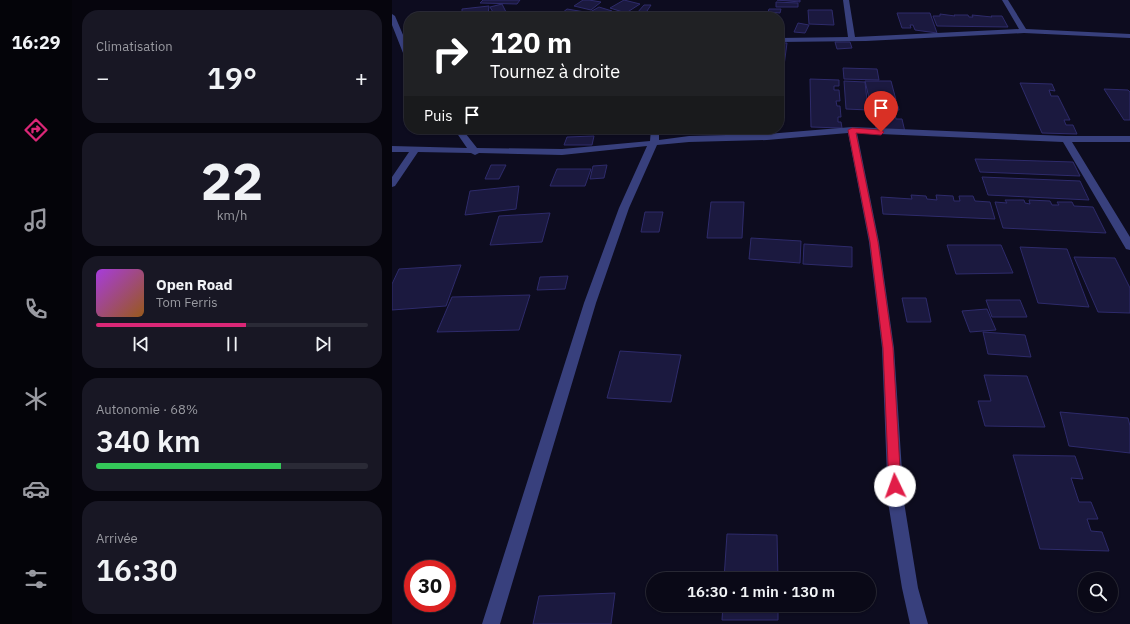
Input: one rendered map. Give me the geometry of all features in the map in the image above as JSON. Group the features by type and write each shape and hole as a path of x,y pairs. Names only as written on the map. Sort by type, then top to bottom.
{"street":[{"path":"846,0 852,39"},
{"path":"1005,0 1024,31"},
{"path":"392,16 404,46"},
{"path":"784,40 852,39 1024,31 1130,36"},
{"path":"852,130 874,242 888,348 896,502 910,588 919,624"},
{"path":"392,149 475,152 562,152 610,148 654,136 767,137 852,130 1066,139 1130,139"},
{"path":"462,134 475,152"},
{"path":"491,624 590,303 624,208 654,136"},
{"path":"1066,139 1130,246"},
{"path":"392,184 415,150"}],"building":[{"path":"483,0 520,0 517,4 480,3"},
{"path":"583,0 601,2 591,10 574,6"},
{"path":"624,0 640,4 628,12 610,8"},
{"path":"777,0 800,0 800,2"},
{"path":"776,2 798,3 798,7 776,7"},
{"path":"502,4 506,12 493,12 490,7"},
{"path":"644,5 651,5 646,12 638,12"},
{"path":"489,6 488,12 462,12 462,9"},
{"path":"599,7 612,11 610,12 590,12"},
{"path":"567,9 585,12 563,12"},
{"path":"769,9 781,9 780,12 768,12"},
{"path":"808,10 832,10 834,25 809,24"},
{"path":"897,13 930,13 937,33 915,30 913,25 910,25 911,28 902,28"},
{"path":"940,14 955,16 954,15 968,15 969,17 973,17 972,15 992,17 991,16 1002,16 1008,27 937,26 933,16 940,16"},
{"path":"798,23 809,25 805,33 794,32"},
{"path":"835,42 850,42 852,48 837,49"},
{"path":"784,43 787,43 784,66"},
{"path":"843,68 877,69 879,80 844,79"},
{"path":"810,79 839,80 839,86 834,86 834,90 839,90 840,101 836,101 837,106 840,106 841,117 838,117 838,122 841,122 842,128 811,127"},
{"path":"844,81 865,82 868,110 846,109"},
{"path":"865,81 891,81 896,100 893,100 894,106 898,106 899,110 894,110 896,119 902,119 905,132 877,132"},
{"path":"1020,83 1052,84 1055,91 1049,90 1051,96 1058,96 1070,120 1064,120 1066,125 1073,125 1077,134 1042,133"},
{"path":"1104,89 1128,90 1130,92 1130,120 1124,120"},
{"path":"594,136 592,145 564,145 567,137"},
{"path":"975,159 1073,162 1080,176 980,172"},
{"path":"491,165 506,165 499,179 485,179"},
{"path":"607,165 604,178 590,179 593,166"},
{"path":"557,169 591,169 585,186 550,186"},
{"path":"982,177 1080,181 1089,200 988,195"},
{"path":"519,186 516,209 465,215 470,191"},
{"path":"911,195 926,196 927,199 937,200 936,195 953,196 954,201 960,201 959,196 973,196 975,201 990,202 995,219 883,214 881,197 912,199"},
{"path":"1005,200 1024,200 1025,203 1030,204 1029,200 1050,201 1052,205 1059,205 1057,202 1072,202 1074,206 1093,207 1106,233 1003,228 995,202 1007,203"},
{"path":"711,202 744,202 742,238 707,238"},
{"path":"645,212 663,212 659,232 641,232"},
{"path":"550,213 542,242 490,245 499,216"},
{"path":"751,238 801,241 800,263 749,259"},
{"path":"804,244 852,247 852,267 803,264"},
{"path":"947,245 1001,245 1013,273 956,274"},
{"path":"1020,247 1067,249 1089,307 1038,303"},
{"path":"1074,257 1115,258 1130,288 1130,313 1098,312"},
{"path":"461,265 446,306 392,310 392,284 399,269"},
{"path":"568,276 565,289 537,290 540,277"},
{"path":"530,295 519,330 437,332 452,297"},
{"path":"902,298 926,298 931,322 907,322"},
{"path":"986,300 1020,300 1027,317 992,317"},
{"path":"987,309 996,330 970,332 962,311"},
{"path":"983,332 1025,335 1031,357 988,354"},
{"path":"620,351 681,355 671,402 607,398"},
{"path":"984,375 1027,376 1045,427 985,426 978,401 991,401"},
{"path":"1060,412 1128,418 1130,426 1130,453 1069,446"},
{"path":"1013,455 1075,456 1083,479 1071,478 1079,502 1091,502 1098,519 1087,519 1091,531 1102,532 1109,551 1040,549"},
{"path":"727,534 777,535 778,572 724,572"},
{"path":"615,593 611,624 533,624 539,596"},
{"path":"723,612 778,612 778,620 722,620"}],"route":[{"path":"881,132 852,130 874,242 888,348 895,486"}]}
